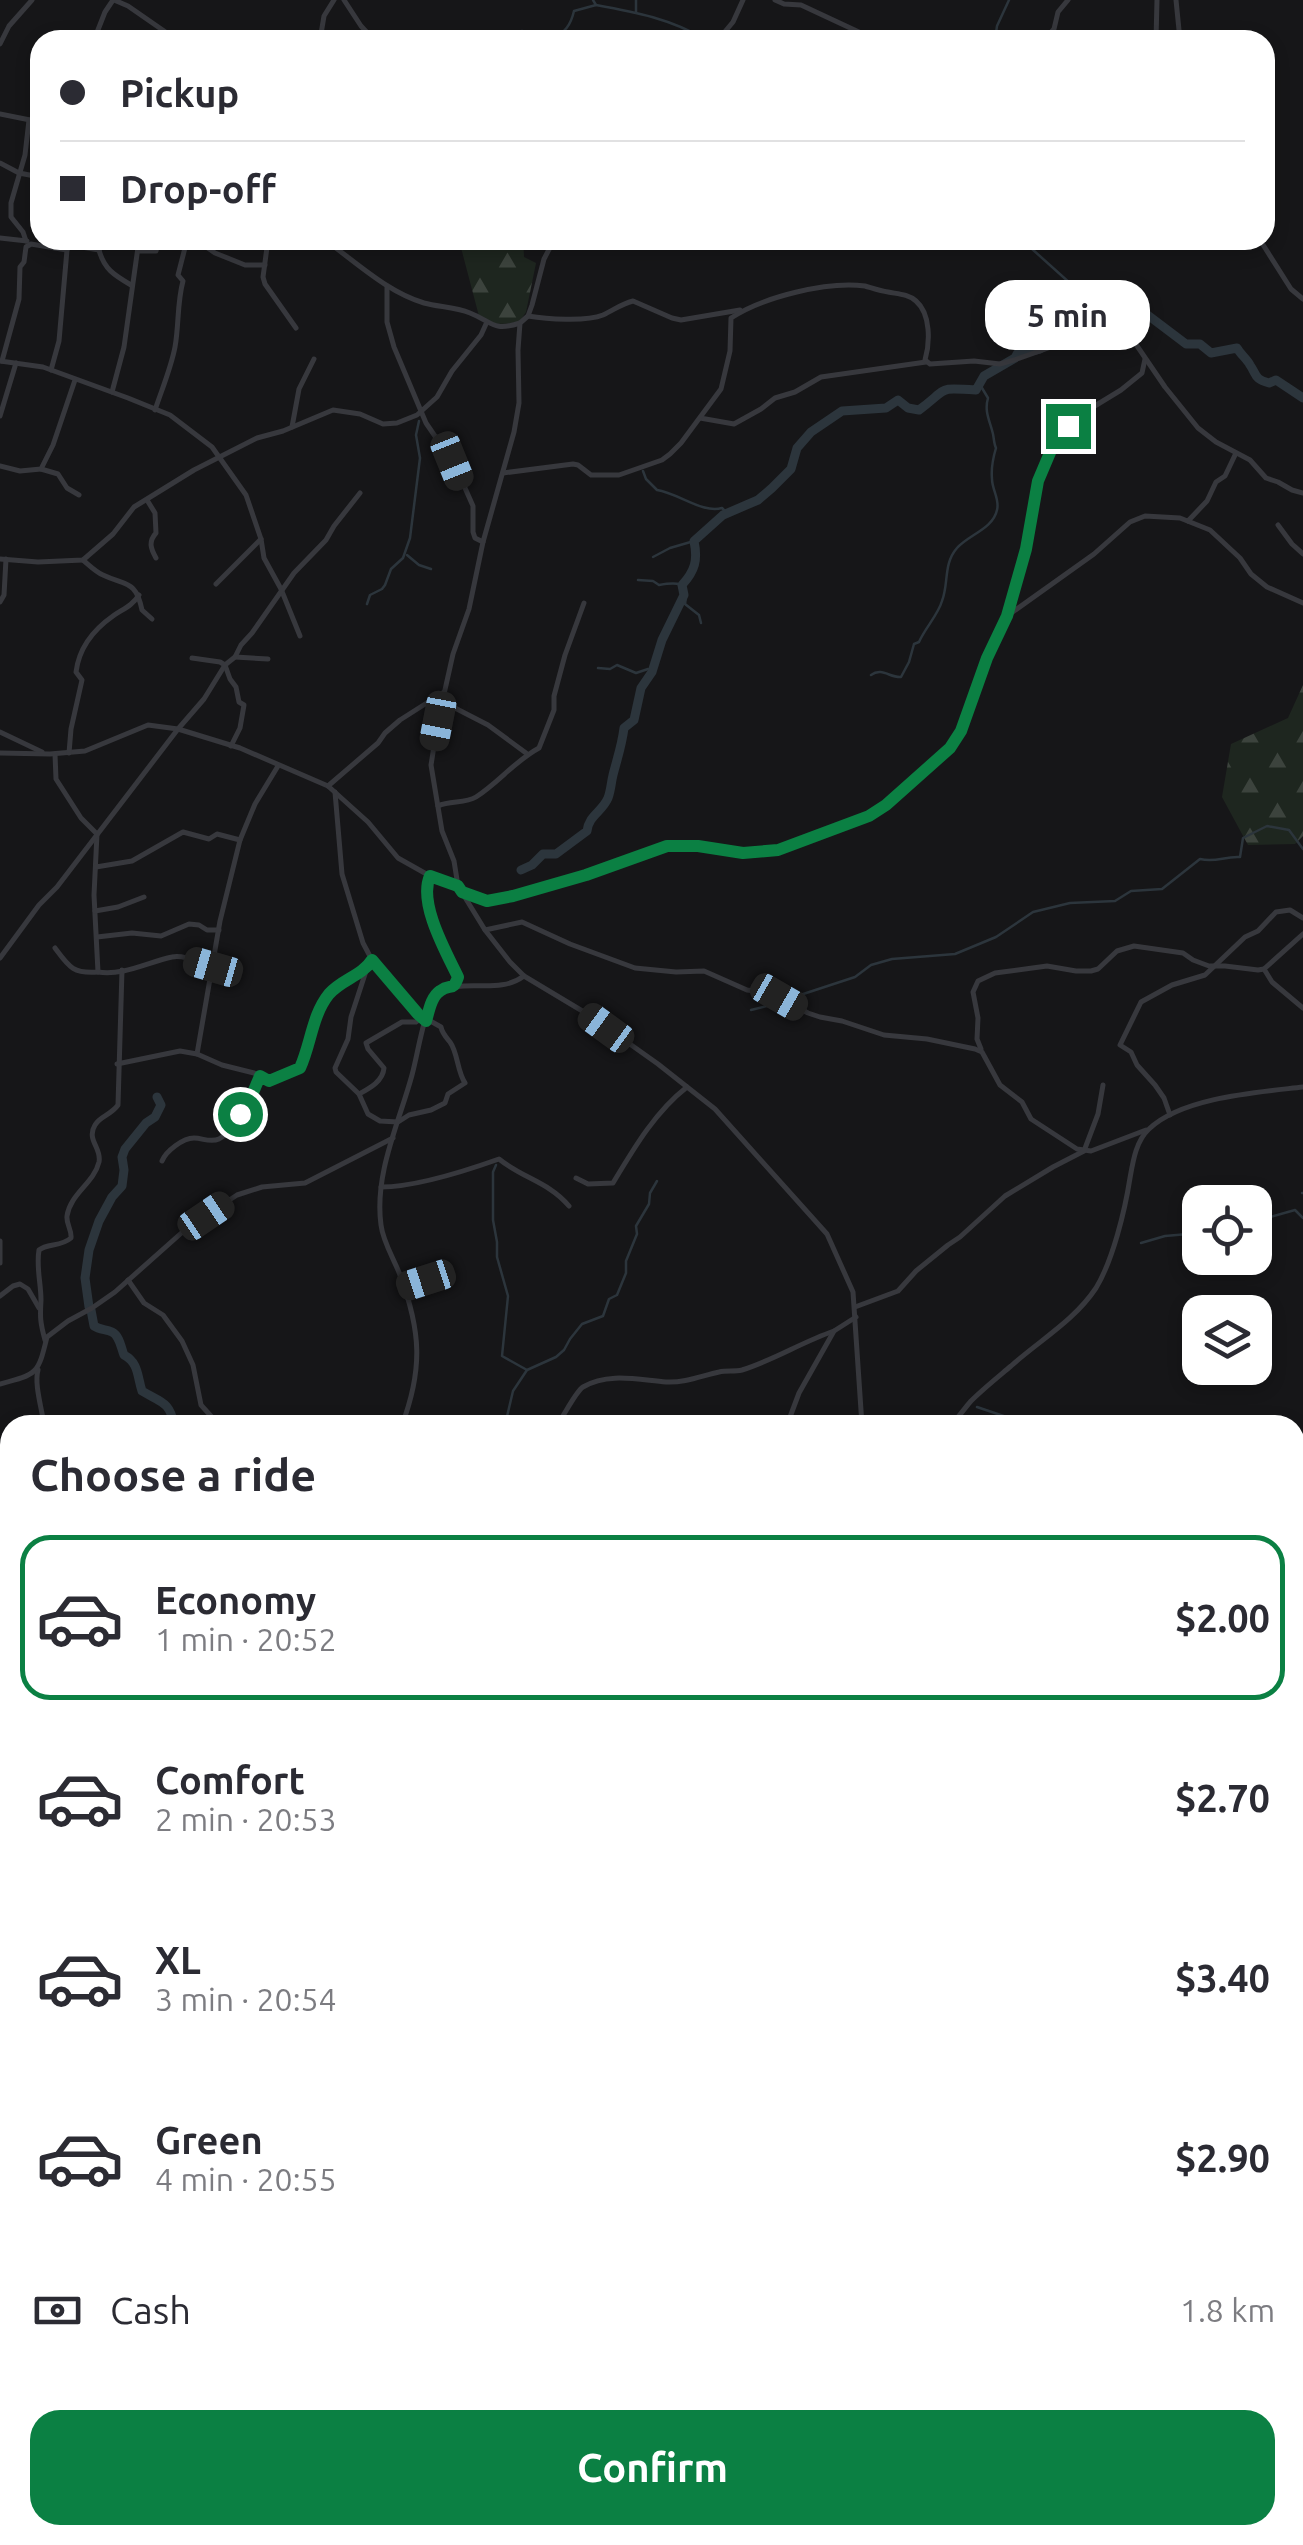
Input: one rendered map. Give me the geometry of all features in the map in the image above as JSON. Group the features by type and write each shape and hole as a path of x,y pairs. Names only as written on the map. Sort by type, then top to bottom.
{"street":[{"path":"0,44 32,0"},
{"path":"98,30 113,0 163,30"},
{"path":"322,30 324,16 334,0"},
{"path":"344,0 365,30"},
{"path":"726,30 743,0"},
{"path":"774,0 784,4 802,2 857,30"},
{"path":"1053,30 1058,12 1068,0"},
{"path":"1156,30 1157,0"},
{"path":"1176,0 1179,30"},
{"path":"0,114 29,120 11,203 11,217 28,242 20,267 19,299 1,361 51,370 170,416 220,456 246,496 264,558 282,589 300,636"},
{"path":"0,163 30,175"},
{"path":"0,238 28,242"},
{"path":"51,370 59,341 68,250"},
{"path":"99,250 102,263 112,274 131,285"},
{"path":"112,392 124,347 139,251 156,250"},
{"path":"155,410 175,345 183,285 178,276 184,250"},
{"path":"211,250 245,265 266,265"},
{"path":"267,250 263,277 296,328"},
{"path":"338,250 387,286 424,303 473,314 486,324 506,327 528,316 549,250"},
{"path":"1266,250 1291,289 1303,299"},
{"path":"387,286 390,337 421,412 465,488 473,506 473,532 483,542"},
{"path":"503,473 573,464 592,476 629,472 662,460 721,389 730,351 731,318 782,296 814,289 866,286 914,299 924,312 929,338 926,362"},
{"path":"528,316 600,316 633,301 682,320 752,308"},
{"path":"700,418 734,424 775,398 821,377 926,362 1000,364 1043,351 1080,320 1102,320 1131,337 1198,428 1250,460 1266,478 1303,492"},
{"path":"520,323 518,415 483,542 470,609 453,654 432,756 442,832 460,889 485,930 524,976 589,1015 688,1087 727,1121 827,1234 848,1277 855,1307 861,1415"},
{"path":"0,602 4,594 3,559 83,560 113,534 134,507 256,438 339,409 384,424 397,423 421,412 437,397 486,324"},
{"path":"0,753 69,754 148,725 178,729 328,786 368,822 398,858 487,901 586,875 667,846 743,853 778,850 869,816 912,784 956,740 1007,616 1026,549 1038,481 1052,448 1080,415 1142,373 1146,356"},
{"path":"292,427 299,389 314,358"},
{"path":"0,416 16,363"},
{"path":"42,469 75,380"},
{"path":"1188,521 1207,500 1216,482 1225,476 1236,454"},
{"path":"0,466 58,474 67,488 79,495"},
{"path":"0,958 204,698 294,573 326,540 360,493"},
{"path":"146,500 155,512 156,533 150,544 156,558"},
{"path":"1007,616 1094,554 1130,522 1152,514 1210,530 1267,587 1303,603"},
{"path":"1278,526 1303,554"},
{"path":"216,584 261,538"},
{"path":"83,560 139,596 142,610 152,619"},
{"path":"69,754 82,680 76,672 79,654 102,625 130,607 139,596"},
{"path":"438,806 472,800 527,753 540,748 554,710 558,676 584,603"},
{"path":"234,657 268,659"},
{"path":"192,658 225,665"},
{"path":"225,665 239,702 246,709 231,746"},
{"path":"443,694 454,707 488,724 527,753"},
{"path":"328,786 400,720 443,694"},
{"path":"0,732 53,754"},
{"path":"53,754 56,779 81,818 97,834 98,972"},
{"path":"197,1054 240,840 278,765"},
{"path":"335,792 344,888 359,934 372,960 424,1019 441,1027 442,1035 453,1045 456,1065 465,1084 448,1094 444,1103 398,1122 375,1119 368,1114 359,1094 335,1068 372,960"},
{"path":"96,868 132,861 183,832 209,839 217,834 240,840"},
{"path":"430,876 426,897 458,977 455,986"},
{"path":"95,911 144,896"},
{"path":"1170,1115 1155,1085 1131,1052 1120,1044 1141,1002 1172,985 1205,975 1276,912 1290,910 1303,918"},
{"path":"485,930 522,922 635,968 704,971 747,990 770,993 820,1018 884,1035 938,1041 982,1052"},
{"path":"97,936 161,936 189,924 219,930"},
{"path":"1303,934 1264,969 1209,966 1184,952 1134,946 1117,951 1091,971 1047,966 988,975 978,981 973,992 977,1039 1000,1085 1022,1102 1031,1119 1077,1150 1091,1151 1148,1129 1184,1109 1239,1094 1303,1087"},
{"path":"54,948 70,968 82,972 104,974 178,956 213,967"},
{"path":"117,1064 175,1052 197,1054 269,1081 300,1068 324,1002 342,982 367,968"},
{"path":"1264,969 1272,982 1303,1008"},
{"path":"39,1308 39,1250 71,1238 68,1212 84,1185 91,1181 99,1160 92,1132 97,1121 118,1105 122,970"},
{"path":"405,1415 418,1356 414,1315 382,1232 381,1187 424,1019 440,990 504,985 524,976"},
{"path":"359,1094 384,1075 384,1068 366,1043 402,1022 424,1019"},
{"path":"162,1161 167,1152 188,1138 210,1140 224,1135 249,1102 260,1076"},
{"path":"855,1307 898,1291 916,1271 960,1238 1005,1196 1084,1151 1098,1114 1103,1084"},
{"path":"576,1178 588,1184 613,1182 658,1114 688,1087"},
{"path":"959,1415 1024,1354 1056,1331 1094,1290 1124,1214 1139,1142 1148,1129"},
{"path":"45,1340 128,1280 188,1228 243,1192 305,1183 393,1138"},
{"path":"381,1187 397,1187 499,1159 556,1192 568,1206"},
{"path":"0,1241 0,1263"},
{"path":"128,1280 144,1303 163,1315 182,1341 193,1366 201,1405 210,1415"},
{"path":"404,1287 440,1280"},
{"path":"0,1296 20,1284 28,1289 39,1308 45,1340 36,1384 43,1415"},
{"path":"565,1415 581,1388 607,1378 689,1381 724,1371 736,1372 788,1352 856,1317"},
{"path":"791,1415 834,1330"},
{"path":"0,1384 22,1378 39,1366"}],"green space":[{"path":"462,250 524,250 524,257 536,263 526,312 520,321 499,324 479,316"},
{"path":"1303,685 1303,836 1295,844 1248,845 1222,797 1231,744 1288,718"}],"waterway":[{"path":"593,0 596,5 686,30"},
{"path":"636,0 636,12"},
{"path":"996,30 1009,0"},
{"path":"564,30 574,11 596,5"},
{"path":"1033,250 1091,302"},
{"path":"521,870 543,854 556,854 587,831 608,798 624,728 634,720 641,688 652,672 662,640 684,595 682,585 694,565 694,541 723,515 758,500 772,488 791,469 797,448 811,432 842,411 886,408 898,400 919,410 944,391 976,390 984,376 1017,354 1040,349 1091,302 1105,308 1145,313 1186,344 1200,344 1211,353 1237,348 1258,378 1269,383 1276,380 1303,398"},
{"path":"871,675 879,672 901,677 914,644 940,606 953,554 995,517 992,471 996,448 987,412 988,398 979,383"},
{"path":"367,604 370,595 382,589 391,569 403,558 410,538 420,458 416,435 419,421"},
{"path":"643,471 657,490 707,508 722,508 723,515"},
{"path":"653,557 694,541"},
{"path":"407,555 431,569"},
{"path":"638,580 683,587 685,604 699,615 701,623"},
{"path":"598,668 617,665 636,673 648,669 652,672"},
{"path":"788,999 855,977 871,965 892,959 955,954 996,937 1033,912 1070,903 1115,901 1131,891 1162,889 1200,859 1240,857 1243,838 1267,826 1289,830 1303,849"},
{"path":"751,1010 779,1003"},
{"path":"89,1307 85,1278 89,1250 99,1221 122,1186 125,1149 155,1117 161,1105 157,1097"},
{"path":"496,1165 493,1220 497,1257 508,1296 502,1356 527,1370"},
{"path":"507,1415 513,1391 527,1370 556,1357 582,1324 603,1316 609,1299 617,1295 637,1234 636,1226 657,1181"},
{"path":"1272,1216 1295,1210 1303,1218"},
{"path":"1141,1243 1182,1235"},
{"path":"91,1310 94,1326 117,1336 124,1355 135,1366 142,1391 159,1400 171,1415"},
{"path":"977,1407 1001,1415"}],"route":[{"path":"240,1114 260,1076 269,1081 300,1068 324,1002 342,982 367,968 372,960 426,1021 436,994 455,986 458,977 426,897 430,876 487,901 586,875 659,847 698,846 743,853 778,850 869,816 912,784 950,748 961,731 1007,616 1026,549 1038,481 1052,448 1068,426"}]}
